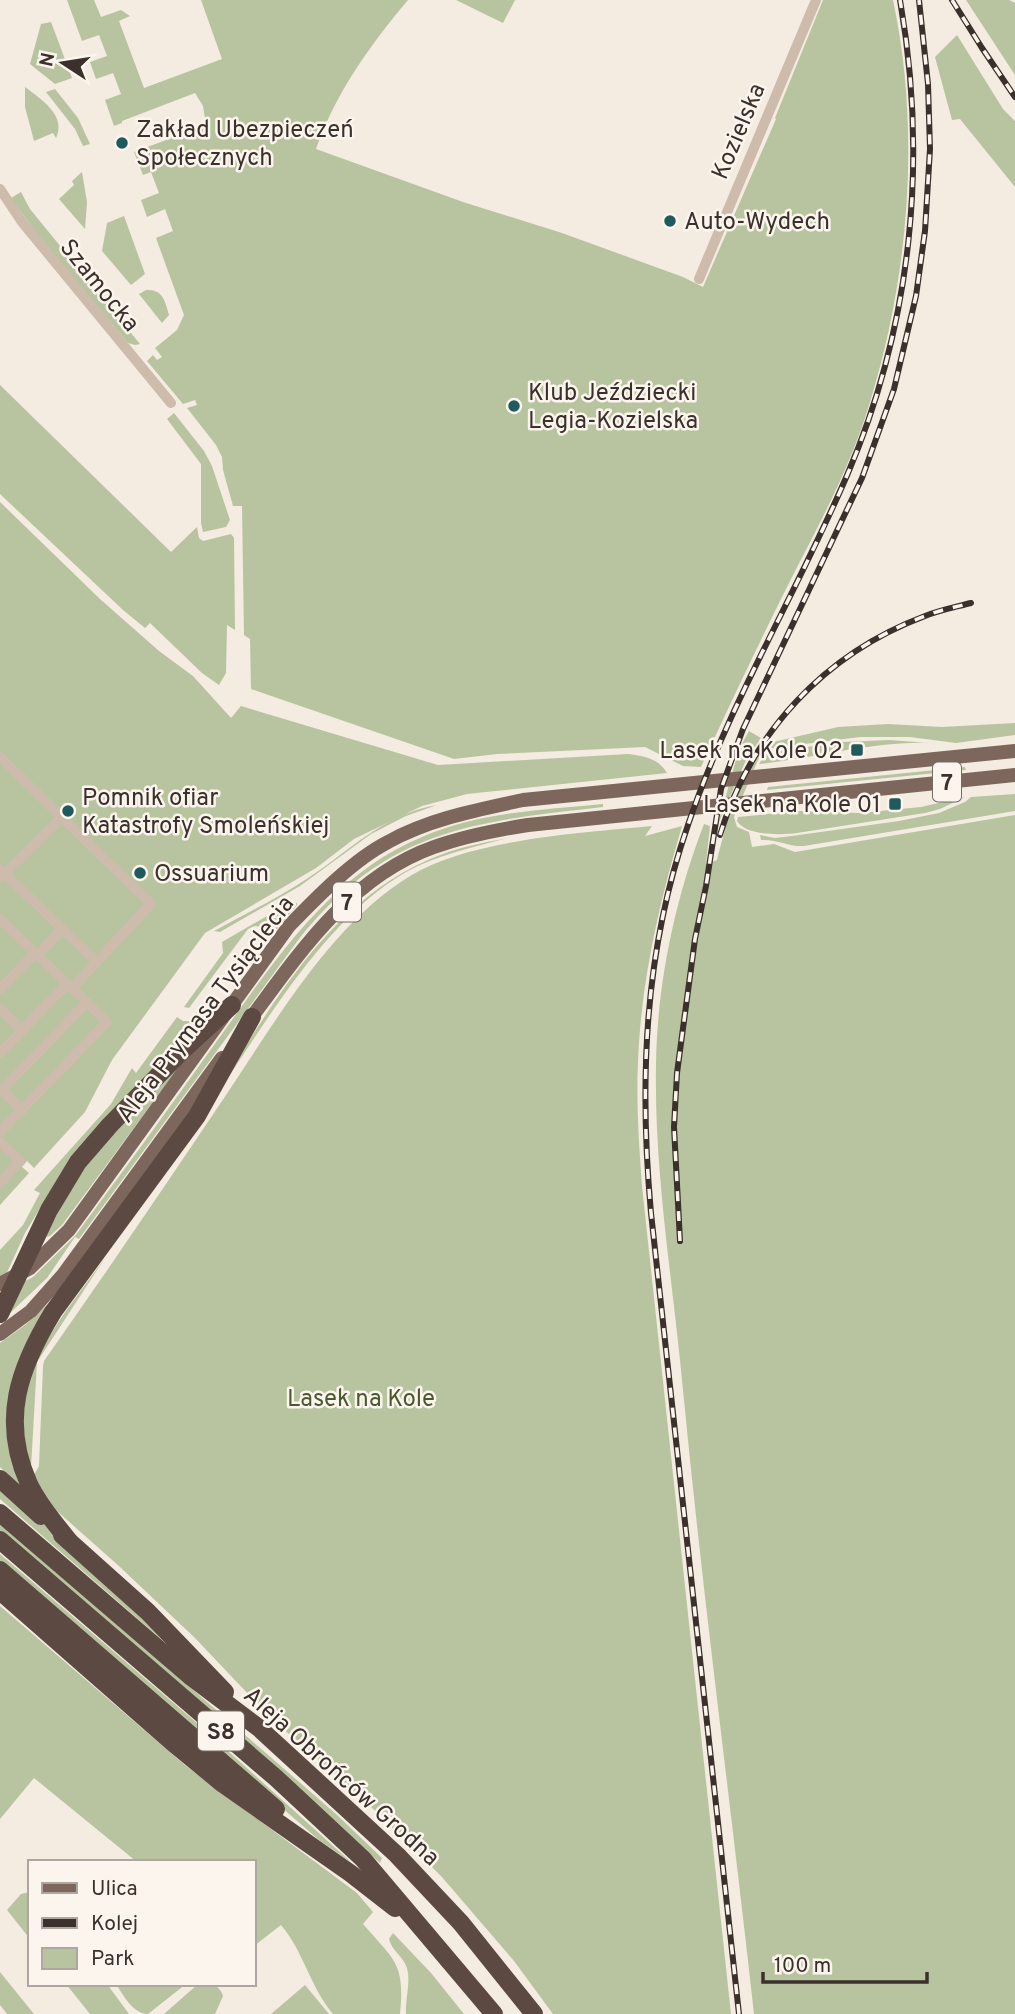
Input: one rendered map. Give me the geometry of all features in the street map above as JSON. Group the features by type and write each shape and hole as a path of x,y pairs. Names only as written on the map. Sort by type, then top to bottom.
{"highway":[{"path":"0,1314 49,1210 78,1162 183,1050 232,1006"},
{"path":"69,1542 36,1497 20,1461 14,1416 22,1371 53,1312 197,1116 252,1017"},
{"path":"0,1479 148,1612 259,1728"},
{"name":"Aleja Obrońców Grodna","path":"0,1513 190,1676 259,1728 397,1855 461,1923 534,2014"},
{"name":"Aleja Obrońców Grodna","path":"0,1540 276,1778 363,1859 494,2014"},
{"path":"0,1570 350,1873 429,1936"},
{"path":"0,1591 223,1784 350,1873"}],"main road":[{"name":"Aleja Prymasa Tysiąclecia","path":"0,1284 30,1268 69,1230 289,926 317,897 387,842 463,813 523,800 1015,751"},
{"name":"Aleja Prymasa Tysiąclecia","path":"0,1334 31,1311 63,1275 319,930 335,912 367,885 410,857 477,834 528,825 1015,775"}],"street":[{"name":"Kozielska","path":"699,279 816,0"},
{"name":"Szamocka","path":"0,189 22,222 172,403"},
{"path":"0,757 151,904 97,962 0,1053"},
{"path":"62,817 2,873 97,962"},
{"path":"0,1132 107,1022 2,924"},
{"path":"0,989 62,929"},
{"path":"22,1110 1,1090 87,1002"},
{"path":"0,1009 22,1030"},
{"path":"0,1142 20,1161 0,1182"}],"green space":[{"name":"Klub Jeździecki Legia-Kozielska","path":"67,0 94,0 101,17 121,10 130,16 119,21 144,88 222,59 201,0 408,0 380,35 343,90 316,149 463,202 562,233 683,277 703,287 776,119 823,0 893,0 907,100 907,202 902,254 883,354 870,402 844,473 701,767 683,766 645,747 497,754 454,759 251,689 250,639 244,635 242,506 233,506 222,457 187,408 197,405 195,400 183,404 147,361 153,355 157,360 162,357 155,348 177,330 184,315 156,238 173,231 165,209 147,217 141,200 159,193 151,172 143,175 134,152 206,125 203,106 195,93 114,126 105,100 121,94 113,73 96,79 90,62 107,56 99,35 82,41"},
{"path":"456,0 515,0 503,23"},
{"path":"966,0 1009,0 1015,3 1015,75"},
{"path":"51,22 72,78 55,84 30,64 41,24"},
{"path":"957,35 1003,109 1015,121 1015,187 960,119 952,120 935,57"},
{"path":"25,87 55,115 58,122 56,138 53,133 34,141 25,107"},
{"path":"55,89 78,118 90,144 83,146 75,129 46,92"},
{"path":"82,172 87,202 85,229 59,199 74,185 72,181"},
{"path":"21,192 30,209 140,344 128,343 37,234 11,198"},
{"path":"124,216 145,274 131,285 102,251 107,223"},
{"path":"146,290 160,294 164,301 169,315 162,323 139,294"},
{"path":"0,385 171,552 197,527 199,538 203,541 231,534 234,538 235,630 227,625 226,673 219,685 202,673 150,623 145,628 123,610 0,494"},
{"path":"174,413 204,451 212,466 230,520 226,527 203,532 201,464 167,419"},
{"path":"0,502 100,599 159,651 193,676 231,718 241,706 438,765 628,754 655,761 667,773 467,794 422,806 354,839 316,868 205,933 112,1060 85,1112 34,1168 27,1161 22,1167 29,1173 0,1205"},
{"path":"1015,723 1015,735 956,743 910,737 860,737 765,749 734,817 737,827 749,832 752,847 774,844 795,852 1015,815 1015,2014 754,2014 699,1546 658,1147 657,1034 664,973 676,912 704,824 710,826 706,864 717,860 743,780 760,752 769,743 838,727 888,724 942,727"},
{"path":"749,731 761,738 746,760 718,824 739,749"},
{"path":"889,740 930,743 866,747 759,764 766,753 841,742"},
{"path":"965,767 966,770 767,790 768,787"},
{"path":"1015,794 1015,811 804,846 761,840 760,835 775,838 899,821 939,813 971,797"},
{"path":"965,797 925,813 797,833 756,832 737,821 738,817 798,811 860,813 921,807"},
{"path":"603,804 603,807 472,826 435,837 399,853 365,874 332,902 299,939 79,1239 75,1237 47,1278 10,1313 25,1281 33,1277 75,1236 277,959 327,901 356,876 387,855 422,837 466,822 511,813"},
{"path":"437,805 406,816 371,834 300,886 220,932 214,931 297,885 368,834 400,816"},
{"name":"Lasek na Kole","path":"652,826 645,836 682,826 659,914 643,1002 637,1077 642,1186 731,2014 553,2014 514,1961 441,1876 367,1803 272,1719 195,1638 57,1511 34,1475 39,1466 43,1366 303,981 353,922 380,897 410,876 464,854 560,835"},
{"path":"508,838 456,852 406,872 376,893 348,918 296,979 208,1108 252,1036 301,965 359,904 393,879 430,859 459,849"},
{"path":"291,902 297,905 277,929 255,926 248,929 189,1008 184,1007 223,953 222,942"},
{"path":"213,1004 215,1006 210,1012 91,1134 68,1162 25,1233 0,1288 0,1250 23,1225 40,1193 34,1190 111,1104 132,1068 136,1073 177,1017 189,1021 202,1006 208,1010"},
{"path":"185,1059 62,1225 45,1237 95,1152"},
{"path":"105,1258 38,1361 69,1307"},
{"path":"48,1304 21,1358 27,1492 0,1467 0,1343"},
{"path":"37,1363 31,1468 24,1436 24,1407"},
{"path":"0,1485 115,1587 199,1672 0,1499"},
{"path":"0,1522 336,1814 382,1858 380,1863 0,1531"},
{"path":"0,1554 198,1724 352,1863 319,1840 0,1563"},
{"path":"0,1606 186,1766 357,1893 373,1912 363,1924 390,1955 399,1973 400,2014 333,2014 318,1993 296,1946 281,1925 256,1944 256,1860 135,1860 34,1778 0,1819"},
{"path":"28,1892 28,1936 7,1910 21,1894"},
{"path":"393,1933 431,1973 464,2014 406,2014 408,1973 390,1943 389,1939"},
{"path":"0,1972 34,2014 7,2014 0,2005"},
{"path":"305,1985 329,2014 271,2014"},
{"path":"68,1986 108,1986 129,2014 90,2014"},
{"path":"117,1986 183,1986 148,2014 137,2011"},
{"path":"196,1986 215,1986 223,1996 215,2014 164,2014"}],"railway":[{"path":"739,2014 651,1213 646,1114 649,1017 662,920 688,825 723,735 848,473 870,416 887,358 900,300 909,240 913,180 913,120 900,0"},
{"path":"680,1241 674,1127 677,1073 695,939 721,789 743,729 862,478 894,389 916,296 925,231 930,149 928,84 919,0"},
{"path":"952,0 1015,97"},
{"path":"720,835 751,763 796,702 824,675 888,632 931,614 971,603"}],"place":[{"name":"Zakład Ubezpieczeń Społecznych","path":"122,143"},
{"name":"Auto-Wydech","path":"670,221"},
{"name":"Klub Jeździecki Legia-Kozielska","path":"514,406"},
{"name":"Lasek na Kole 02","path":"857,750"},
{"name":"Lasek na Kole 01","path":"895,804"},
{"name":"Pomnik ofiar Katastrofy Smoleńskiej","path":"68,811"},
{"name":"Ossuarium","path":"140,873"}]}
